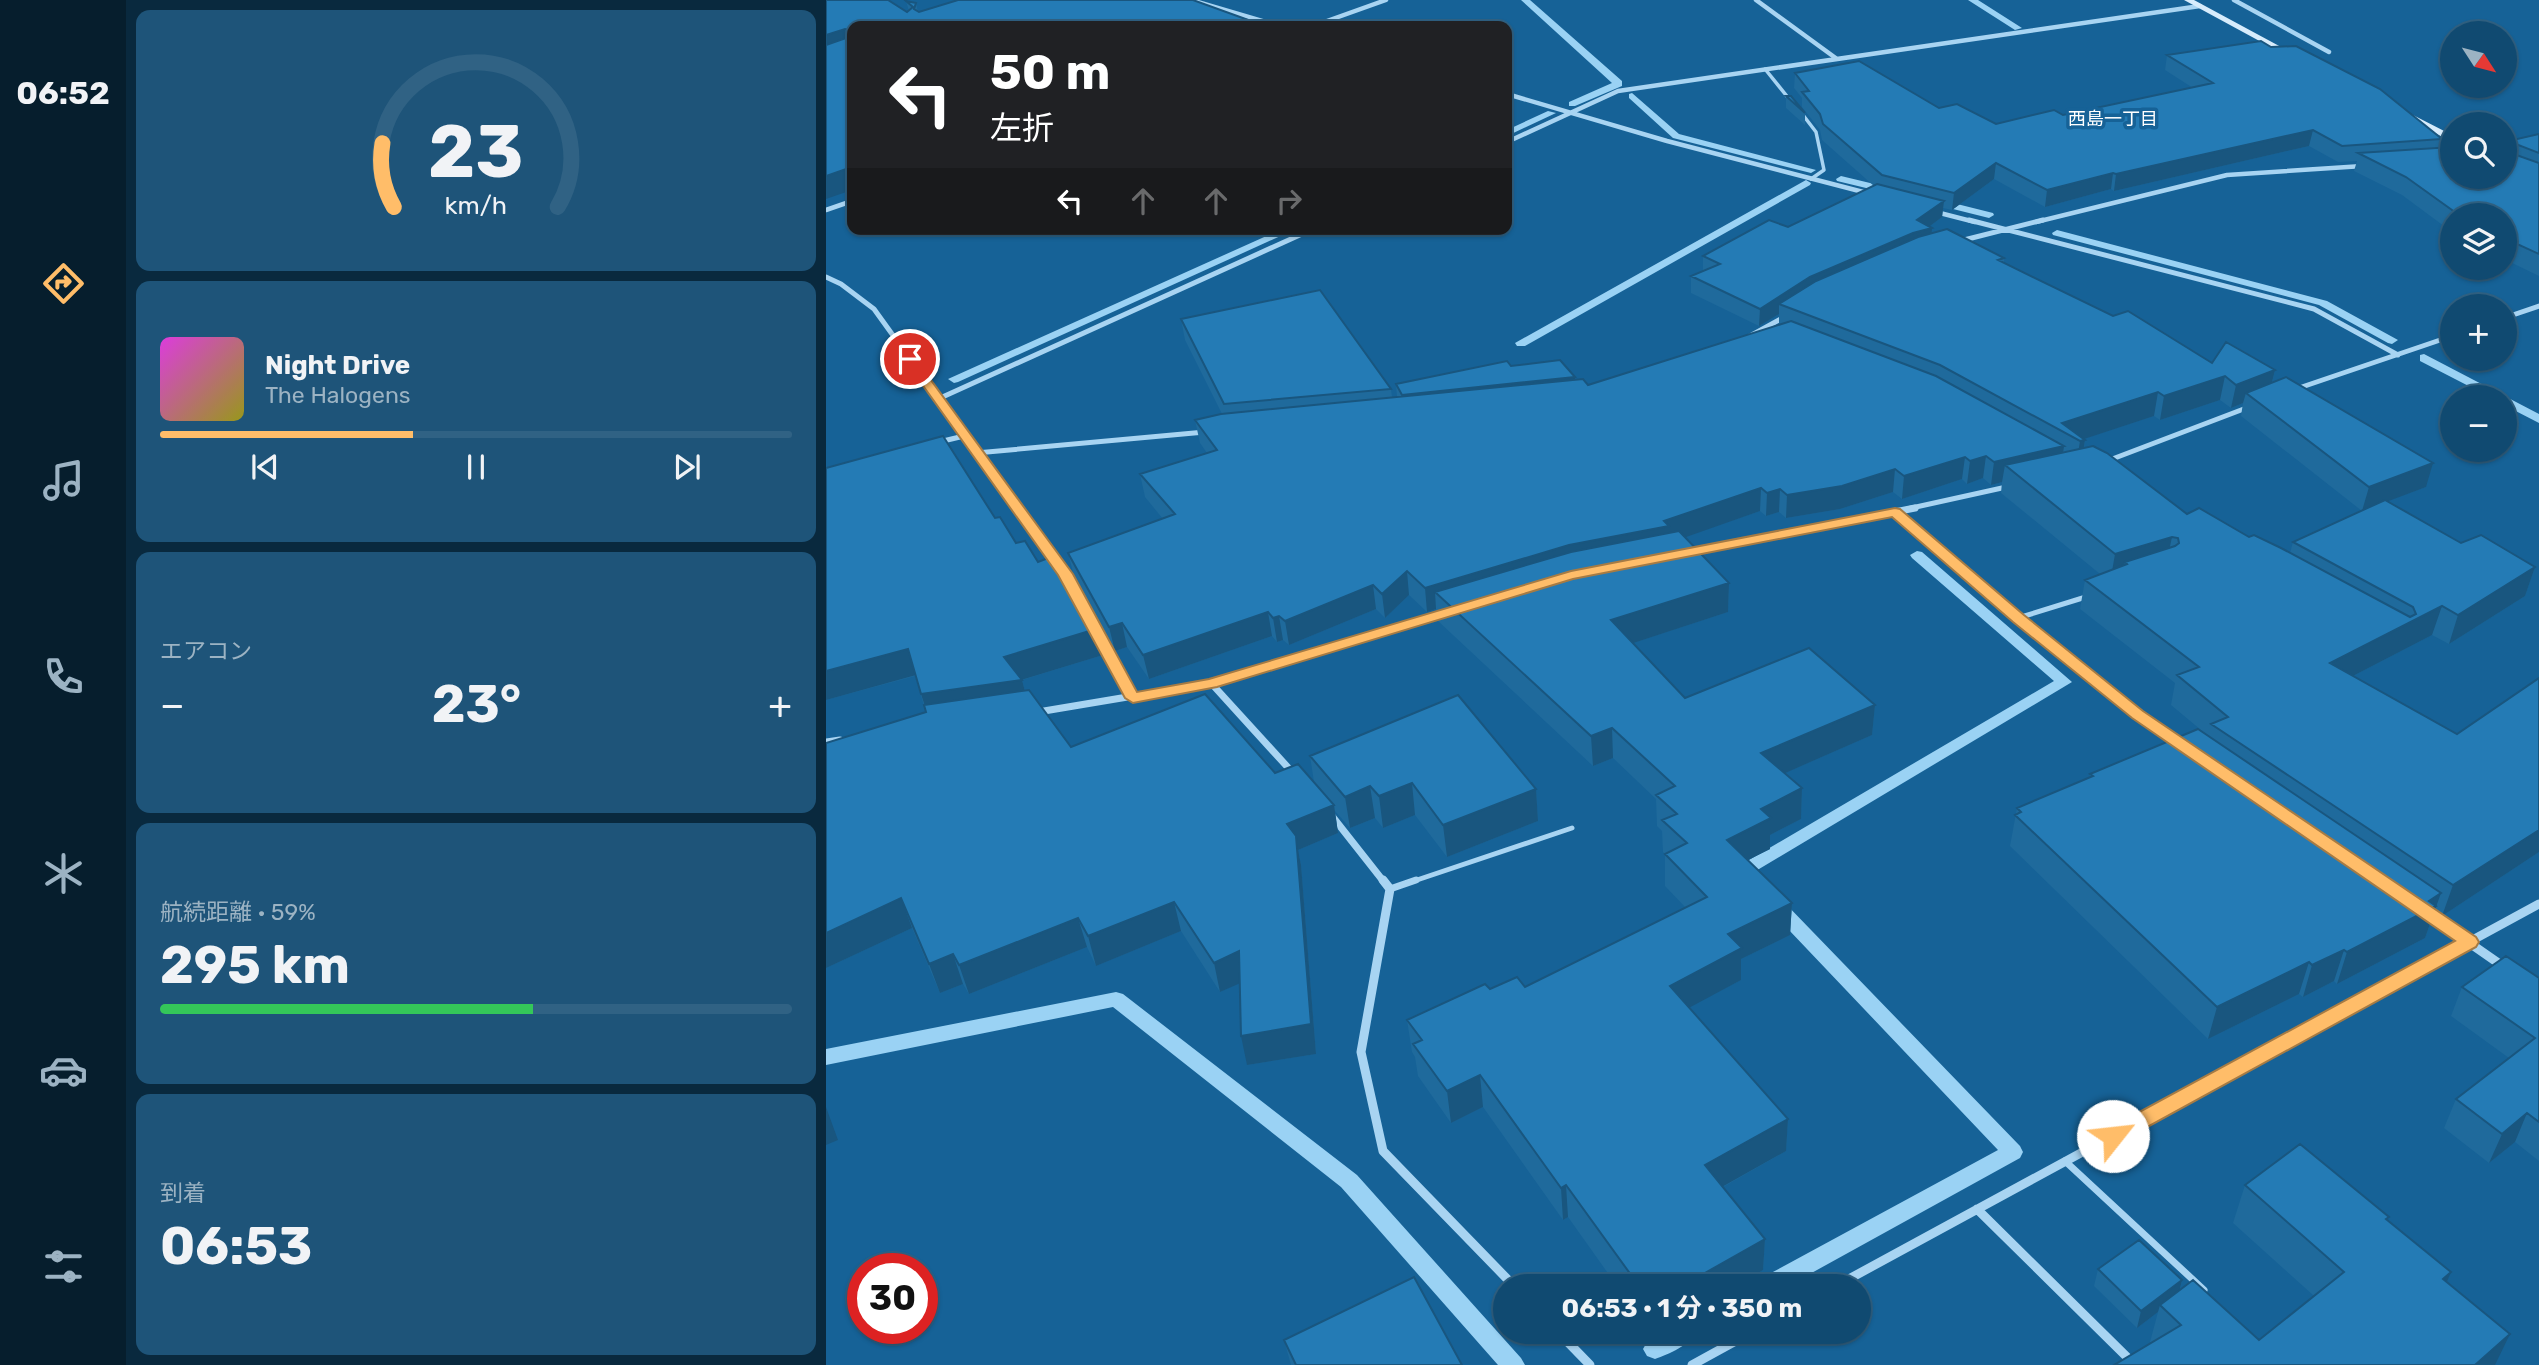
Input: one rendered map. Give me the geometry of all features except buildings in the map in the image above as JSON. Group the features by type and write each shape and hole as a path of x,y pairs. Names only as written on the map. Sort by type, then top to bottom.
{"main road":[{"path":"2188,0 2296,57"},
{"path":"2404,114 2440,133"}],"street":[{"path":"1191,0 1262,21"},
{"path":"1327,21 1386,0"},
{"path":"1756,0 1837,59"},
{"path":"2234,0 2329,52"},
{"path":"1512,140 1618,91 2200,6"},
{"path":"1512,95 1875,195"},
{"path":"1952,244 2003,229 2227,175 2374,166"},
{"path":"826,210 847,203"},
{"path":"1926,209 2314,309 2398,355"},
{"path":"938,399 1300,235"},
{"path":"826,277 841,284 874,309 1066,574"},
{"path":"2517,314 2539,306"},
{"path":"1745,338 1767,328 1789,313"},
{"path":"1767,328 1780,333"},
{"path":"2288,392 2440,340"},
{"path":"2102,463 2251,406"},
{"path":"976,453 1209,432"},
{"path":"926,445 964,436"},
{"path":"1687,553 1895,512 2024,483"},
{"path":"1895,512 2018,618 2137,715 2183,746"},
{"path":"1026,713 1133,698 1211,683 1454,611"},
{"path":"1090,619 1133,698"},
{"path":"1211,683 1302,783"},
{"path":"826,742 853,738"},
{"path":"1320,803 1390,889 1361,1052 1383,1151 1502,1274"},
{"path":"2412,903 2509,971"},
{"path":"1858,1274 2539,904"},
{"path":"1977,1209 2135,1365"},
{"path":"1570,1344 1590,1365"},
{"path":"1694,1365 1731,1344"}],"lane":[{"path":"1765,69 1791,101"},
{"path":"1799,111 1816,132 1824,170 1811,179"},
{"path":"2018,618 2093,594"},
{"path":"1390,889 1572,828"},
{"path":"2065,1161 2214,1299"}],"waterway":[{"path":"1525,0 1618,83"},
{"path":"1972,0 2018,28"},
{"path":"1572,104 1618,83"},
{"path":"1632,96 1676,136 1811,170"},
{"path":"1512,131 1551,113"},
{"path":"1841,179 1891,191"},
{"path":"1521,343 1806,183"},
{"path":"1937,202 1989,215"},
{"path":"2057,233 2323,303 2392,340"},
{"path":"954,379 1278,235"},
{"path":"2424,358 2476,385"},
{"path":"2517,407 2539,419"},
{"path":"1748,877 1743,871 2064,682 1917,555"},
{"path":"1776,905 2013,1152 1790,1274"},
{"path":"826,1057 1116,999 1349,1181 1513,1365"},
{"path":"1655,1349 1664,1344"}],"district":[{"name":"西島一丁目","path":"2113,119"}],"route":[{"path":"910,359 1066,574 1133,698 1211,683 1571,575 1895,512 2018,618 2137,715 2469,942 2113,1136"}]}
